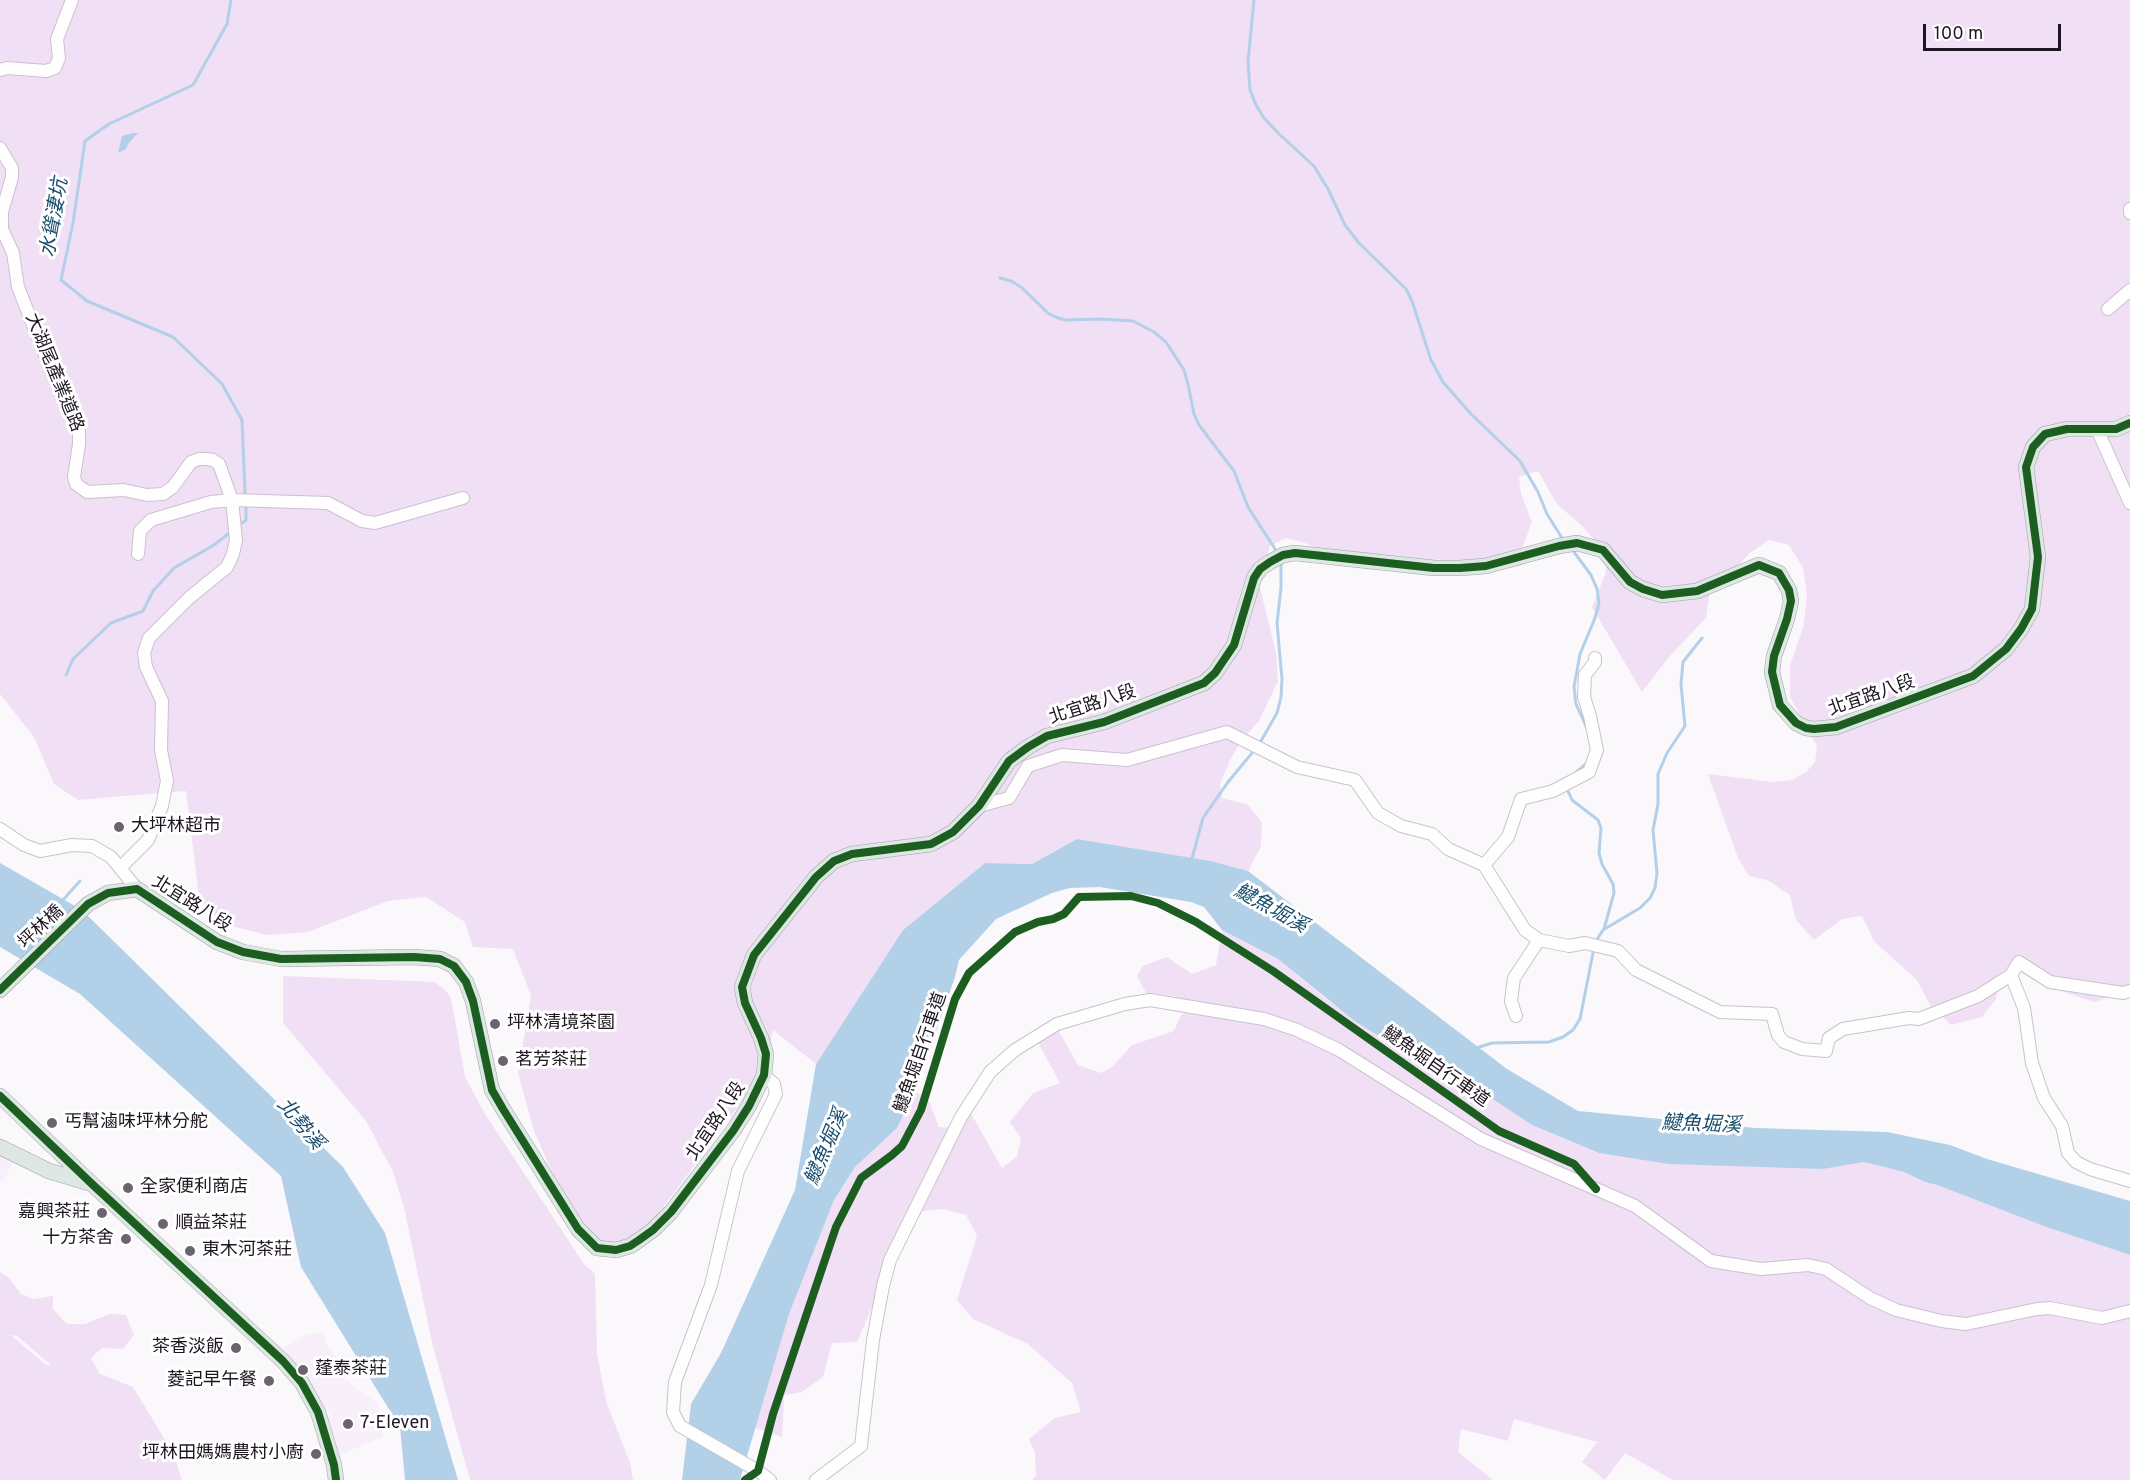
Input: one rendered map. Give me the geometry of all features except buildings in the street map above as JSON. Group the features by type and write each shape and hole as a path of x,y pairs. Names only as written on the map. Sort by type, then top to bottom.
{"main road":[{"name":"北宜路八段","path":"108,893 137,889 217,942 243,952 280,959 414,957 440,959 454,966 466,982 473,1001 492,1090 502,1109 578,1229 597,1248 616,1250 630,1246 671,1212 733,1131 749,1106 764,1075 766,1054 745,1003 742,987 754,955 816,877 834,861 852,854 931,844 953,832 979,806 1009,761 1047,736 1104,722 1204,683 1220,666 1234,645 1254,578 1260,569 1283,555 1295,553 1434,568 1460,568 1486,566 1577,543 1603,550 1630,582 1662,595 1697,591 1759,565 1771,568 1779,573 1790,590 1791,601 1774,656 1772,672 1780,705 1796,723 1806,728 1836,727 1973,676 2006,649 2021,630 2032,609 2038,557 2026,467 2033,447 2045,434 2067,429 2116,429 2130,423"},
{"name":"坪林橋","path":"0,990 88,904 108,893"},
{"path":"0,1096 283,1360 302,1383 318,1412 334,1464 336,1480"},
{"path":"0,1147 49,1171 92,1184"}],"street":[{"path":"0,70 7,68 46,71 55,68 58,58 57,39 72,0"},
{"name":"大湖尾產業道路","path":"0,148 12,168 12,177 2,212 2,229 13,254 18,287 52,374 79,430 75,484 87,492 124,490 147,495 163,494 173,487 191,462 207,459 219,464 232,500 236,540 233,554 226,567 189,598 148,638 144,653 146,667 162,701 161,750 167,781 162,806 148,840 120,868"},
{"path":"2108,309 2130,290"},
{"path":"2097,429 2130,502"},
{"path":"138,554 140,531 151,520 211,502 232,500 328,503 362,521 375,523 463,498"},
{"path":"1484,865 1508,837 1521,799 1554,790 1589,772 1597,750 1584,697 1586,675 1595,662 1595,658"},
{"path":"979,806 1008,798 1028,766 1062,755 1127,760 1227,732 1298,767 1354,780 1378,813 1401,826 1432,834 1448,849 1484,865 1525,930 1539,940 1569,946 1585,943 1618,951 1636,970 1720,1012 1772,1014 1778,1035 1784,1042 1802,1049 1826,1051 1829,1038 1843,1029 1909,1018 1919,1019 1978,996 2011,975 2019,962 2050,982 2123,993 2130,991"},
{"path":"0,829 24,845 40,851 72,845 92,846 111,857 137,889"},
{"path":"1516,1016 1511,1001 1514,978 1539,940"},
{"path":"2011,975 2024,1008 2032,1063 2044,1098 2062,1126 2068,1153 2076,1162 2090,1169 2130,1181"},
{"path":"816,1480 861,1446 873,1340 890,1260 961,1117 990,1071 1015,1050 1057,1024 1125,1004 1150,1000 1264,1019 1297,1030 1340,1050 1481,1139 1635,1206 1711,1261 1761,1269 1808,1265 1826,1269 1870,1298 1896,1310 1941,1321 1965,1324 2037,1309 2050,1308 2102,1318 2130,1311"},
{"path":"764,1075 774,1084 776,1094 738,1171 711,1285 675,1382 673,1412 680,1426 770,1480"}],"shaded area":[{"path":"0,0 2130,0 2130,991 2094,1002 2061,991 2019,964 1999,973 1996,999 1982,1017 1951,1025 1930,1005 1917,980 1874,941 1862,916 1842,919 1814,940 1796,920 1790,895 1767,880 1749,876 1738,858 1708,774 1773,782 1792,780 1806,772 1815,762 1817,746 1790,697 1790,665 1803,628 1807,597 1803,568 1789,545 1769,540 1750,553 1730,574 1711,584 1706,618 1669,657 1642,692 1592,607 1606,572 1604,550 1557,504 1538,471 1519,477 1521,494 1532,522 1523,546 1526,564 1511,568 1437,559 1413,572 1337,557 1305,543 1286,538 1270,546 1259,584 1276,652 1278,681 1259,721 1241,741 1220,784 1222,798 1247,804 1262,822 1261,846 1248,871 1211,861 1077,839 1032,864 985,863 903,930 816,1064 773,1030 763,1074 639,1239 618,1250 594,1245 567,1206 534,1131 518,1073 531,996 513,949 473,947 465,922 426,897 388,901 308,932 267,935 216,922 199,897 186,791 78,800 54,784 34,737 0,694"},
{"path":"1222,930 1278,959 1325,998 1384,1039 1407,1046 1532,1125 1599,1153 1822,1169 1864,1162 1904,1172 2049,1228 2130,1255 2130,1480 1673,1480 1625,1453 1605,1480 1582,1462 1597,1442 1514,1419 1508,1441 1461,1429 1458,1452 1493,1480 1032,1480 1036,1475 1035,1453 1029,1439 1055,1418 1081,1412 1072,1383 1028,1344 973,1319 957,1300 977,1236 966,1215 942,1209 913,1212 857,1342 832,1343 823,1377 802,1392 784,1395 782,1437 755,1428 789,1313 834,1200 855,1167 897,1128 915,1091 929,1101 939,1127 955,1128 970,1112 1002,1168 1017,1156 1021,1138 1010,1122 1033,1093 1060,1083 1035,1037 1056,1026 1078,1065 1101,1073 1113,1066 1132,1045 1174,1031 1181,1015 1192,1009 1175,996 1146,993 1137,976 1143,966 1167,957 1192,974 1216,965"},
{"path":"283,976 435,982 451,998 465,1077 485,1114 584,1264 595,1274 597,1353 606,1401 630,1463 633,1480 470,1480 432,1343 404,1207 393,1172 366,1121 283,1023"},
{"path":"0,1154 14,1161 3,1181 0,1181"},
{"path":"0,1272 8,1277 21,1294 33,1299 53,1296 53,1309 67,1324 85,1324 110,1314 126,1315 134,1335 123,1349 102,1348 91,1358 100,1374 133,1387 173,1453 182,1480 0,1480","holes":["11,1335 17,1336 51,1365 46,1365"]},
{"path":"323,1332 327,1345 336,1356 344,1378 378,1404 383,1437 340,1455 327,1418 331,1416 282,1348 308,1334"}],"water":[{"path":"138,133 126,149 118,153 122,136"},
{"name":"𩻸魚堀溪","path":"1077,839 1211,861 1248,871 1507,1069 1578,1111 1755,1128 1887,1132 1950,1145 1987,1159 2130,1201 2130,1255 2049,1228 1904,1172 1864,1162 1823,1169 1669,1164 1599,1153 1532,1125 1407,1046 1384,1039 1356,1022 1278,959 1222,930 1204,907 1191,902 1100,887 1070,888 1052,893 996,919 959,960 915,1091 897,1128 855,1167 834,1200 789,1314 740,1480 682,1480 691,1404 721,1353 795,1190 816,1064 903,930 985,863 1032,864"},
{"name":"北勢溪","path":"0,863 82,910 343,1167 385,1233 458,1480 405,1480 400,1427 301,1267 281,1176 80,994 0,947"}],"waterway":[{"name":"水聳淒坑","path":"231,0 227,24 193,85 109,124 85,141 73,223 61,280 87,301 173,337 222,384 242,420 245,493"},
{"path":"1254,0 1248,61 1250,90 1256,105 1264,118 1279,134 1314,166 1345,225 1358,242 1406,289 1431,360 1443,382 1471,414 1520,461 1562,538"},
{"path":"1000,278 1021,287 1049,314 1058,318 1133,321 1154,332 1166,342 1184,370 1194,414 1199,425 1234,471 1248,507 1277,552"},
{"name":"水聳淒坑","path":"242,523 246,520 246,508"},
{"name":"水聳淒坑","path":"66,675 73,659 111,623 143,611 153,591 174,568 214,545 228,534"},
{"path":"1574,552 1591,575 1597,589 1599,603 1580,654 1574,687 1576,704 1587,728"},
{"path":"1261,741 1277,713 1281,697 1282,679 1277,623 1281,563"},
{"path":"1596,941 1603,930 1640,908 1650,898 1655,888 1657,873 1653,830 1658,804 1658,774 1667,753 1685,726 1681,684 1683,662 1702,638"},
{"path":"1191,862 1203,818 1252,753"},
{"path":"1572,776 1587,763"},
{"path":"1568,791 1572,800 1598,820 1601,828 1599,853 1613,884 1614,893 1604,929"},
{"name":"水聳淒坑","path":"61,902 80,881"},
{"path":"1476,1048 1492,1043 1549,1042 1573,1030 1580,1019 1593,953"}],"cycle path":[{"path":"0,990 88,904 108,893 137,889 217,942 243,952 281,959 414,957 440,959 454,966 466,982 473,1001 492,1090 503,1109 578,1229 597,1248 616,1250 630,1246 639,1240 671,1212 733,1131 749,1106 764,1075 766,1054 745,1003 742,987 754,955 816,877 834,861 852,854 931,844 953,832 979,806 1009,761 1047,736 1104,722 1204,683 1215,673 1234,645 1254,578 1260,569 1270,562 1283,555 1295,553 1434,568 1460,568 1486,566 1577,543 1603,550 1630,582 1662,595 1697,591 1759,565 1779,573 1789,590 1791,601 1774,656 1772,672 1780,705 1796,723 1806,728 1836,727 1973,676 2006,649 2032,609 2038,557 2026,467 2033,447 2045,434 2067,429 2116,429 2130,423"},
{"name":"𩻸魚堀自行車道","path":"745,1480 758,1471 773,1414 836,1227 861,1178 902,1146 921,1110 955,999 969,973 1015,932 1064,914 1079,897 1131,896 1158,903 1196,922 1273,971 1499,1131 1574,1164 1596,1189"},
{"path":"0,1096 283,1361 302,1383 318,1412 334,1465 336,1480"}],"place":[{"name":"大坪林超市","path":"119,827"},
{"name":"坪林清境茶園","path":"495,1024"},
{"name":"茗芳茶莊","path":"503,1061"},
{"name":"丐幫滷味坪林分舵","path":"52,1123"},
{"name":"全家便利商店","path":"128,1188"},
{"name":"嘉興茶莊","path":"102,1213"},
{"name":"順益茶莊","path":"163,1224"},
{"name":"十方茶舍","path":"126,1239"},
{"name":"東木河茶莊","path":"190,1251"},
{"name":"茶香淡飯","path":"236,1348"},
{"name":"蓬泰茶莊","path":"303,1370"},
{"name":"菱記早午餐","path":"269,1381"},
{"name":"7-Eleven","path":"348,1424"},
{"name":"坪林田媽媽農村小廚","path":"316,1454"}]}
